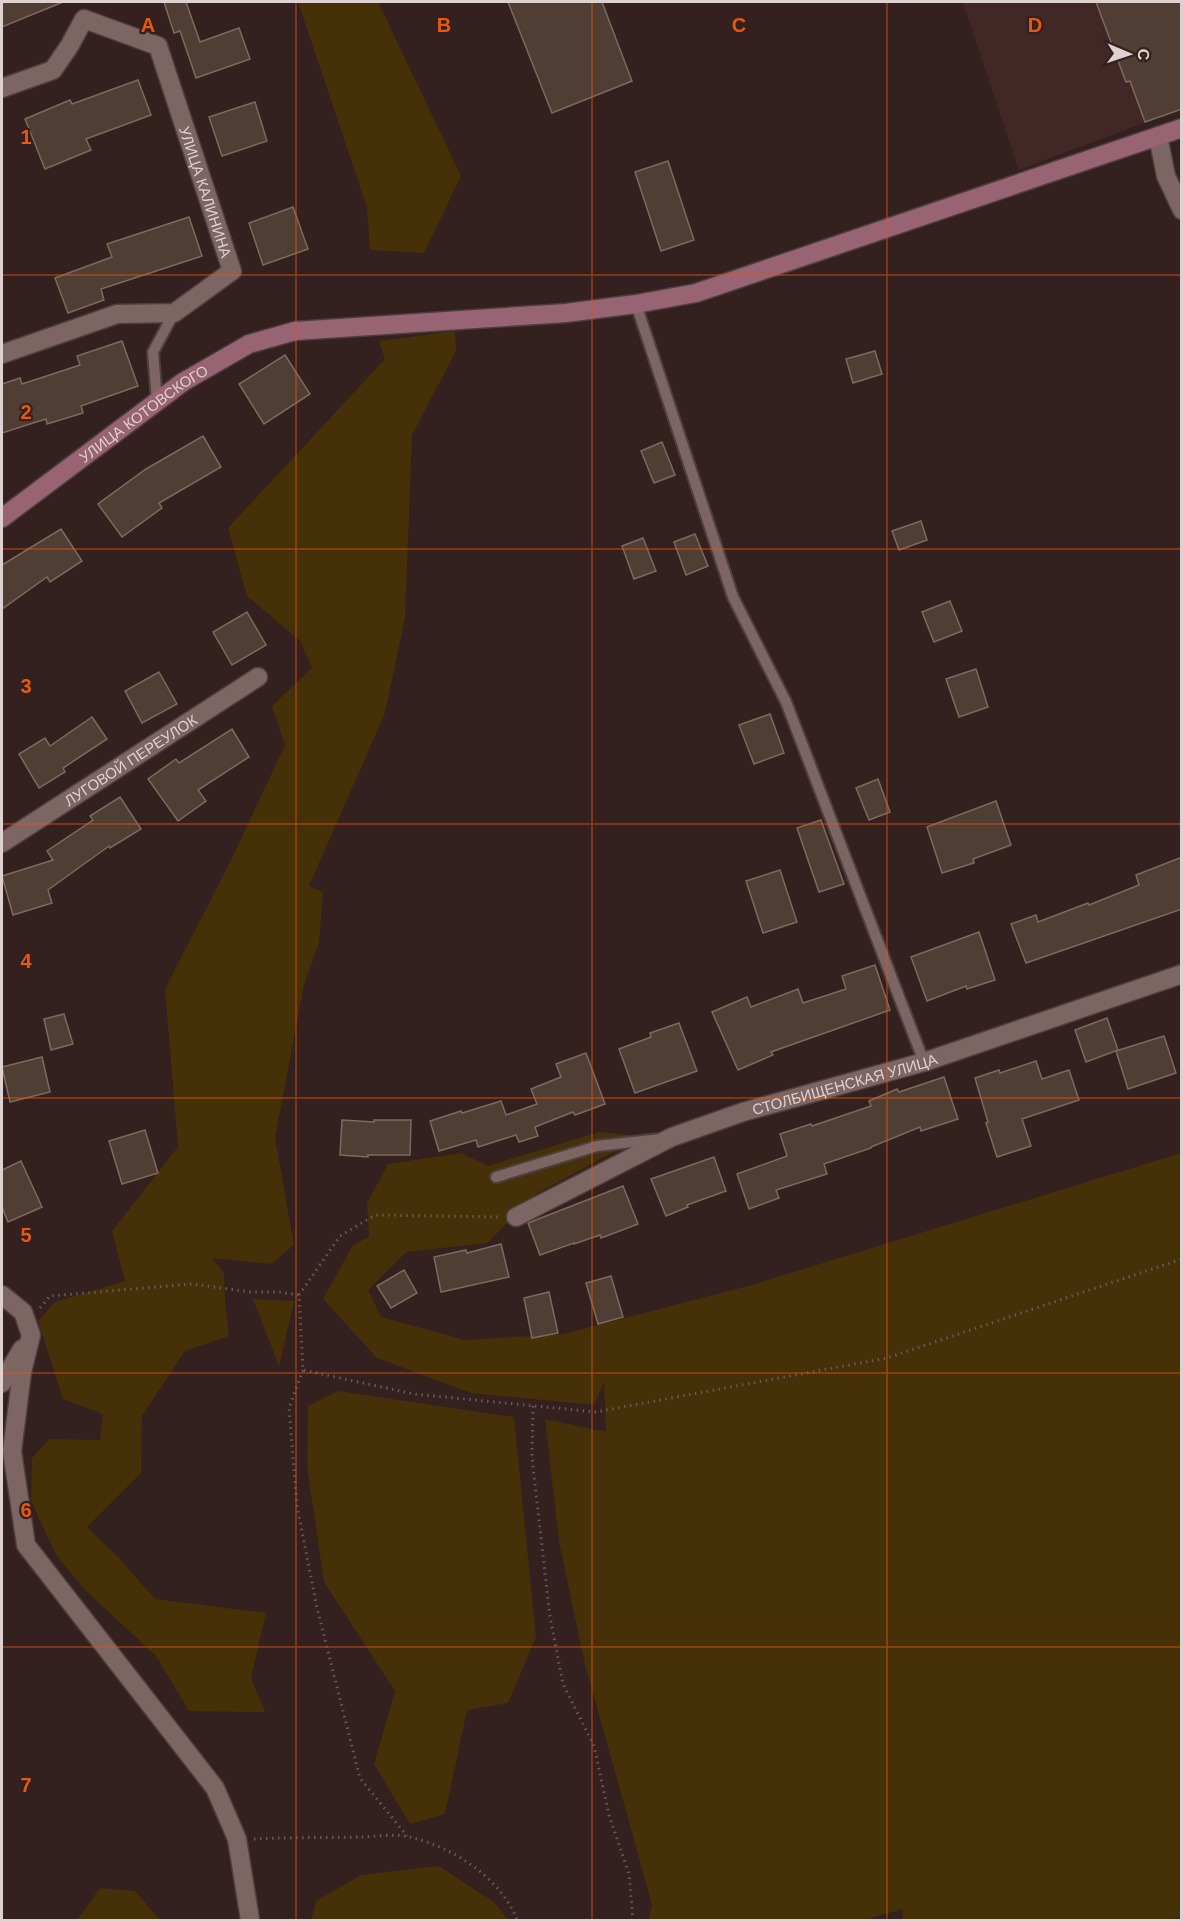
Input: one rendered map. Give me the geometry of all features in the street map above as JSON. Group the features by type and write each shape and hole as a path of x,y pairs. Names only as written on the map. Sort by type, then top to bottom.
{"street":[{"name":"УЛИЦА КАЛИНИНА","path":"2,88 53,70 84,19 158,46 232,271 174,313"},
{"name":"УЛИЦА КОТОВСКОГО","path":"2,518 183,382 249,344 295,331 566,313 696,293 1182,128"},
{"path":"1158,136 1166,176 1182,210"},
{"path":"2,354 117,314 174,313"},
{"name":"ЛУГОВОЙ ПЕРЕУЛОК","path":"2,843 258,677"},
{"name":"СТОЛБИЩЕНСКАЯ УЛИЦА","path":"516,1217 672,1137 743,1112 924,1062 1182,974"},
{"path":"2,1295 23,1312 29,1329 12,1451 26,1545 215,1788 237,1839 250,1920"},
{"path":"2,1383 29,1329"}],"lane":[{"path":"636,304 732,597 786,702 924,1062"},
{"path":"157,402 153,352 174,313"},
{"path":"496,1177 597,1146 672,1137"}],"path":[{"path":"407,1836 360,1778 317,1608 297,1506 289,1408 303,1370 299,1295 340,1236 375,1215 516,1217"},
{"path":"303,1370 414,1394 596,1412 887,1358 1182,1259"},
{"path":"29,1329 50,1296 192,1284 251,1292 299,1295"},
{"path":"533,1406 532,1458 550,1617 563,1684 594,1746 609,1815 630,1874 633,1920"},
{"path":"237,1839 302,1836 407,1836 440,1846 476,1869 498,1889 517,1920"}],"shaded area":[{"path":"298,2 378,2 461,176 424,253 370,250 367,207"},
{"path":"963,2 1181,2 1181,109 1019,170"},
{"path":"455,331 456,351 412,435 405,618 385,713 309,886 323,892 319,942 304,985 275,1138 294,1245 271,1264 212,1258 224,1273 229,1336 185,1351 142,1416 141,1473 87,1527 120,1559 155,1599 266,1613 251,1678 265,1712 189,1711 156,1656 84,1589 56,1555 31,1501 32,1458 50,1439 100,1440 103,1414 63,1399 38,1321 55,1302 125,1281 112,1231 178,1147 165,989 231,860 285,745 272,706 312,668 300,641 247,596 228,528 385,359 379,341"},
{"path":"599,1132 643,1136 536,1194 487,1243 406,1252 368,1290 381,1317 465,1340 563,1334 748,1286 1181,1153 1181,1917 1170,1920 902,1920 903,1909 865,1920 649,1920 652,1904 584,1661 559,1541 545,1419 606,1432 604,1382 594,1405 471,1393 377,1358 323,1299 353,1245 369,1237 367,1203 388,1164 461,1153 488,1166"},
{"path":"253,1299 294,1301 279,1366"},
{"path":"338,1391 514,1417 536,1637 508,1703 467,1710 445,1814 410,1824 374,1764 395,1691 324,1582 307,1466 308,1406"},
{"path":"439,1866 495,1903 508,1920 311,1920 316,1901 361,1875"},
{"path":"100,1888 135,1891 160,1920 77,1920"}],"building":[{"path":"2,2 63,2 2,27"},
{"path":"164,2 186,2 200,42 239,28 250,59 196,78 180,31 174,33"},
{"path":"508,2 602,2 632,81 552,113"},
{"path":"1096,2 1182,2 1182,109 1145,122 1130,81 1126,82"},
{"path":"138,80 151,115 86,139 91,150 45,169 25,119 70,100 72,104"},
{"path":"255,102 267,141 222,156 209,117"},
{"path":"668,161 694,240 661,251 635,172"},
{"path":"293,207 308,249 263,265 249,223"},
{"path":"189,217 202,256 101,289 104,300 68,313 55,278 112,257 107,244"},
{"path":"122,341 138,386 81,406 83,413 47,424 46,419 2,433 2,384 20,378 22,384 80,365 77,356"},
{"path":"875,351 882,374 853,383 846,359"},
{"path":"285,355 310,394 264,424 239,384"},
{"path":"203,436 221,467 159,503 162,508 122,537 98,504 146,469"},
{"path":"662,442 675,475 654,483 641,451"},
{"path":"921,521 927,540 899,550 892,531"},
{"path":"61,529 82,561 50,582 47,577 2,609 2,565"},
{"path":"695,534 708,566 686,575 674,542"},
{"path":"643,538 656,571 634,579 622,546"},
{"path":"950,601 962,631 934,642 922,612"},
{"path":"247,612 266,645 232,665 213,632"},
{"path":"976,669 988,707 959,717 946,679"},
{"path":"159,672 177,704 142,723 125,691"},
{"path":"770,714 784,753 754,764 739,725"},
{"path":"92,717 107,739 63,768 65,772 39,788 19,754 45,738 50,746"},
{"path":"232,729 249,757 198,790 206,801 178,821 148,779 176,759 179,763"},
{"path":"878,779 890,812 869,820 856,788"},
{"path":"120,797 141,829 110,848 109,846 48,890 52,903 13,915 2,876 53,860 47,851 93,820 90,816"},
{"path":"996,801 1011,845 973,859 974,863 942,873 927,827"},
{"path":"821,820 844,884 819,892 797,828"},
{"path":"1182,857 1182,909 1026,963 1011,924 1036,915 1038,922 1088,903 1089,905 1139,885 1136,875"},
{"path":"780,870 797,922 763,933 746,881"},
{"path":"979,932 995,980 967,989 966,986 927,1001 911,957"},
{"path":"875,965 890,1010 771,1052 773,1055 738,1070 712,1012 747,997 751,1007 798,989 803,1003 846,989 842,976"},
{"path":"64,1014 73,1044 51,1050 44,1019"},
{"path":"1107,1018 1118,1050 1086,1062 1075,1030"},
{"path":"679,1023 697,1071 635,1093 619,1049 651,1037 650,1033"},
{"path":"1164,1036 1176,1073 1128,1089 1116,1051"},
{"path":"586,1053 605,1104 575,1115 573,1112 535,1127 538,1136 519,1142 516,1135 478,1147 476,1140 439,1151 430,1121 501,1101 506,1115 537,1104 531,1089 561,1077 556,1064"},
{"path":"42,1057 50,1092 10,1102 2,1067"},
{"path":"1036,1061 1042,1079 1069,1070 1079,1100 1022,1119 1031,1146 997,1157 975,1078 999,1070 1000,1073"},
{"path":"944,1077 958,1119 921,1131 920,1127 871,1148 824,1164 827,1174 776,1190 779,1198 749,1209 737,1174 787,1156 780,1134 871,1106 869,1101 897,1089 899,1092"},
{"path":"342,1120 374,1122 374,1120 411,1120 410,1155 368,1155 368,1157 340,1155"},
{"path":"145,1130 158,1173 122,1184 109,1141"},
{"path":"714,1157 726,1191 687,1205 688,1207 666,1216 651,1179"},
{"path":"21,1161 42,1207 8,1222 2,1207 2,1170"},
{"path":"623,1186 638,1224 601,1238 600,1235 540,1255 528,1223"},
{"path":"501,1244 509,1277 441,1292 434,1257 466,1250 467,1253"},
{"path":"404,1270 417,1293 391,1308 377,1286"},
{"path":"611,1276 623,1317 598,1324 586,1283"},
{"path":"549,1292 558,1333 532,1338 524,1298"}]}
